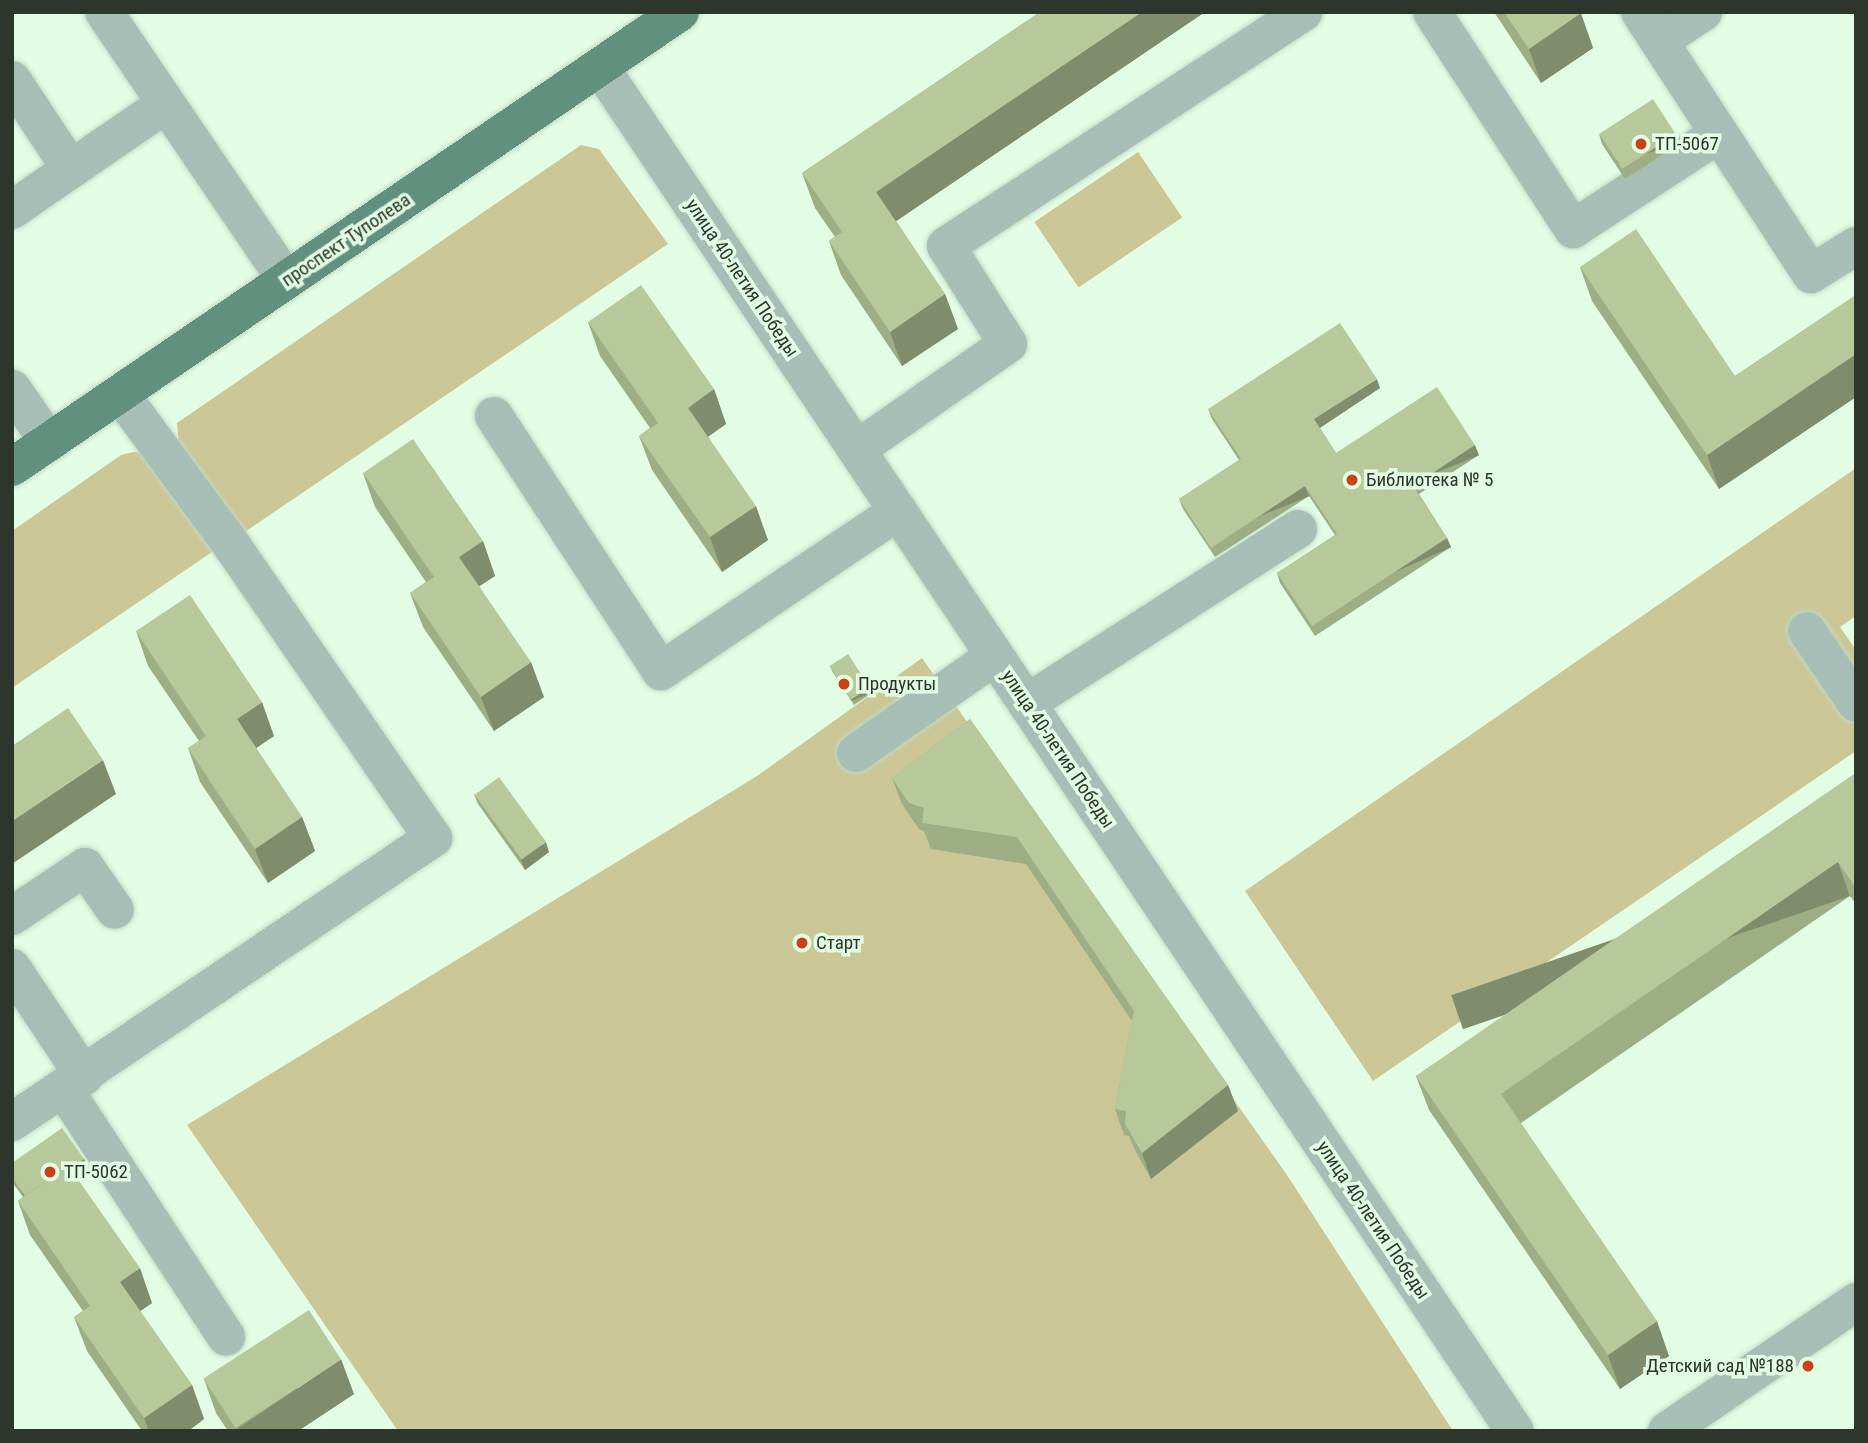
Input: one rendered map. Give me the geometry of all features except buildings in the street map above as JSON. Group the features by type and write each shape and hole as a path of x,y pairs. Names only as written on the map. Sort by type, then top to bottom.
{"main road":[{"name":"проспект Туполева","path":"12,467 680,12"}],"street":[{"path":"103,12 286,280"},
{"path":"857,449 1008,344 946,246 1303,12"},
{"path":"1432,12 1573,229 1719,134"},
{"path":"1703,12 1649,27 1811,274 1856,246"},
{"name":"улица 40-летия Победы","path":"600,67 1515,1431"},
{"path":"12,80 71,169"},
{"path":"12,210 166,104"},
{"path":"12,389 49,442"},
{"path":"12,1122 74,1083 433,838 233,547 120,394"},
{"path":"494,416 661,671 898,511"},
{"path":"1027,703 1298,529"},
{"path":"1807,631 1856,703"},
{"path":"856,753 995,656"},
{"path":"12,916 85,867 115,910"},
{"path":"12,968 74,1083 226,1337"},
{"path":"1667,1431 1856,1301"}],"shaded area":[{"path":"581,145 599,149 668,244 239,536 179,446 177,423"},
{"path":"1138,152 1182,217 1079,287 1034,222"},
{"path":"146,453 215,550 12,688 12,531 121,455"},
{"path":"1856,468 1856,616 1840,627 1856,650 1856,751 1373,1081 1245,891"},
{"name":"Старт","path":"922,658 1287,1175 1453,1431 398,1431 187,1125 757,776"}],"place":[{"name":"ТП-5067","path":"1641,144"},
{"name":"Библиотека № 5","path":"1352,480"},
{"name":"Продукты","path":"844,684"},
{"name":"Старт","path":"802,943"},
{"name":"ТП-5062","path":"50,1172"},
{"name":"Детский сад №188","path":"1808,1366"}]}
